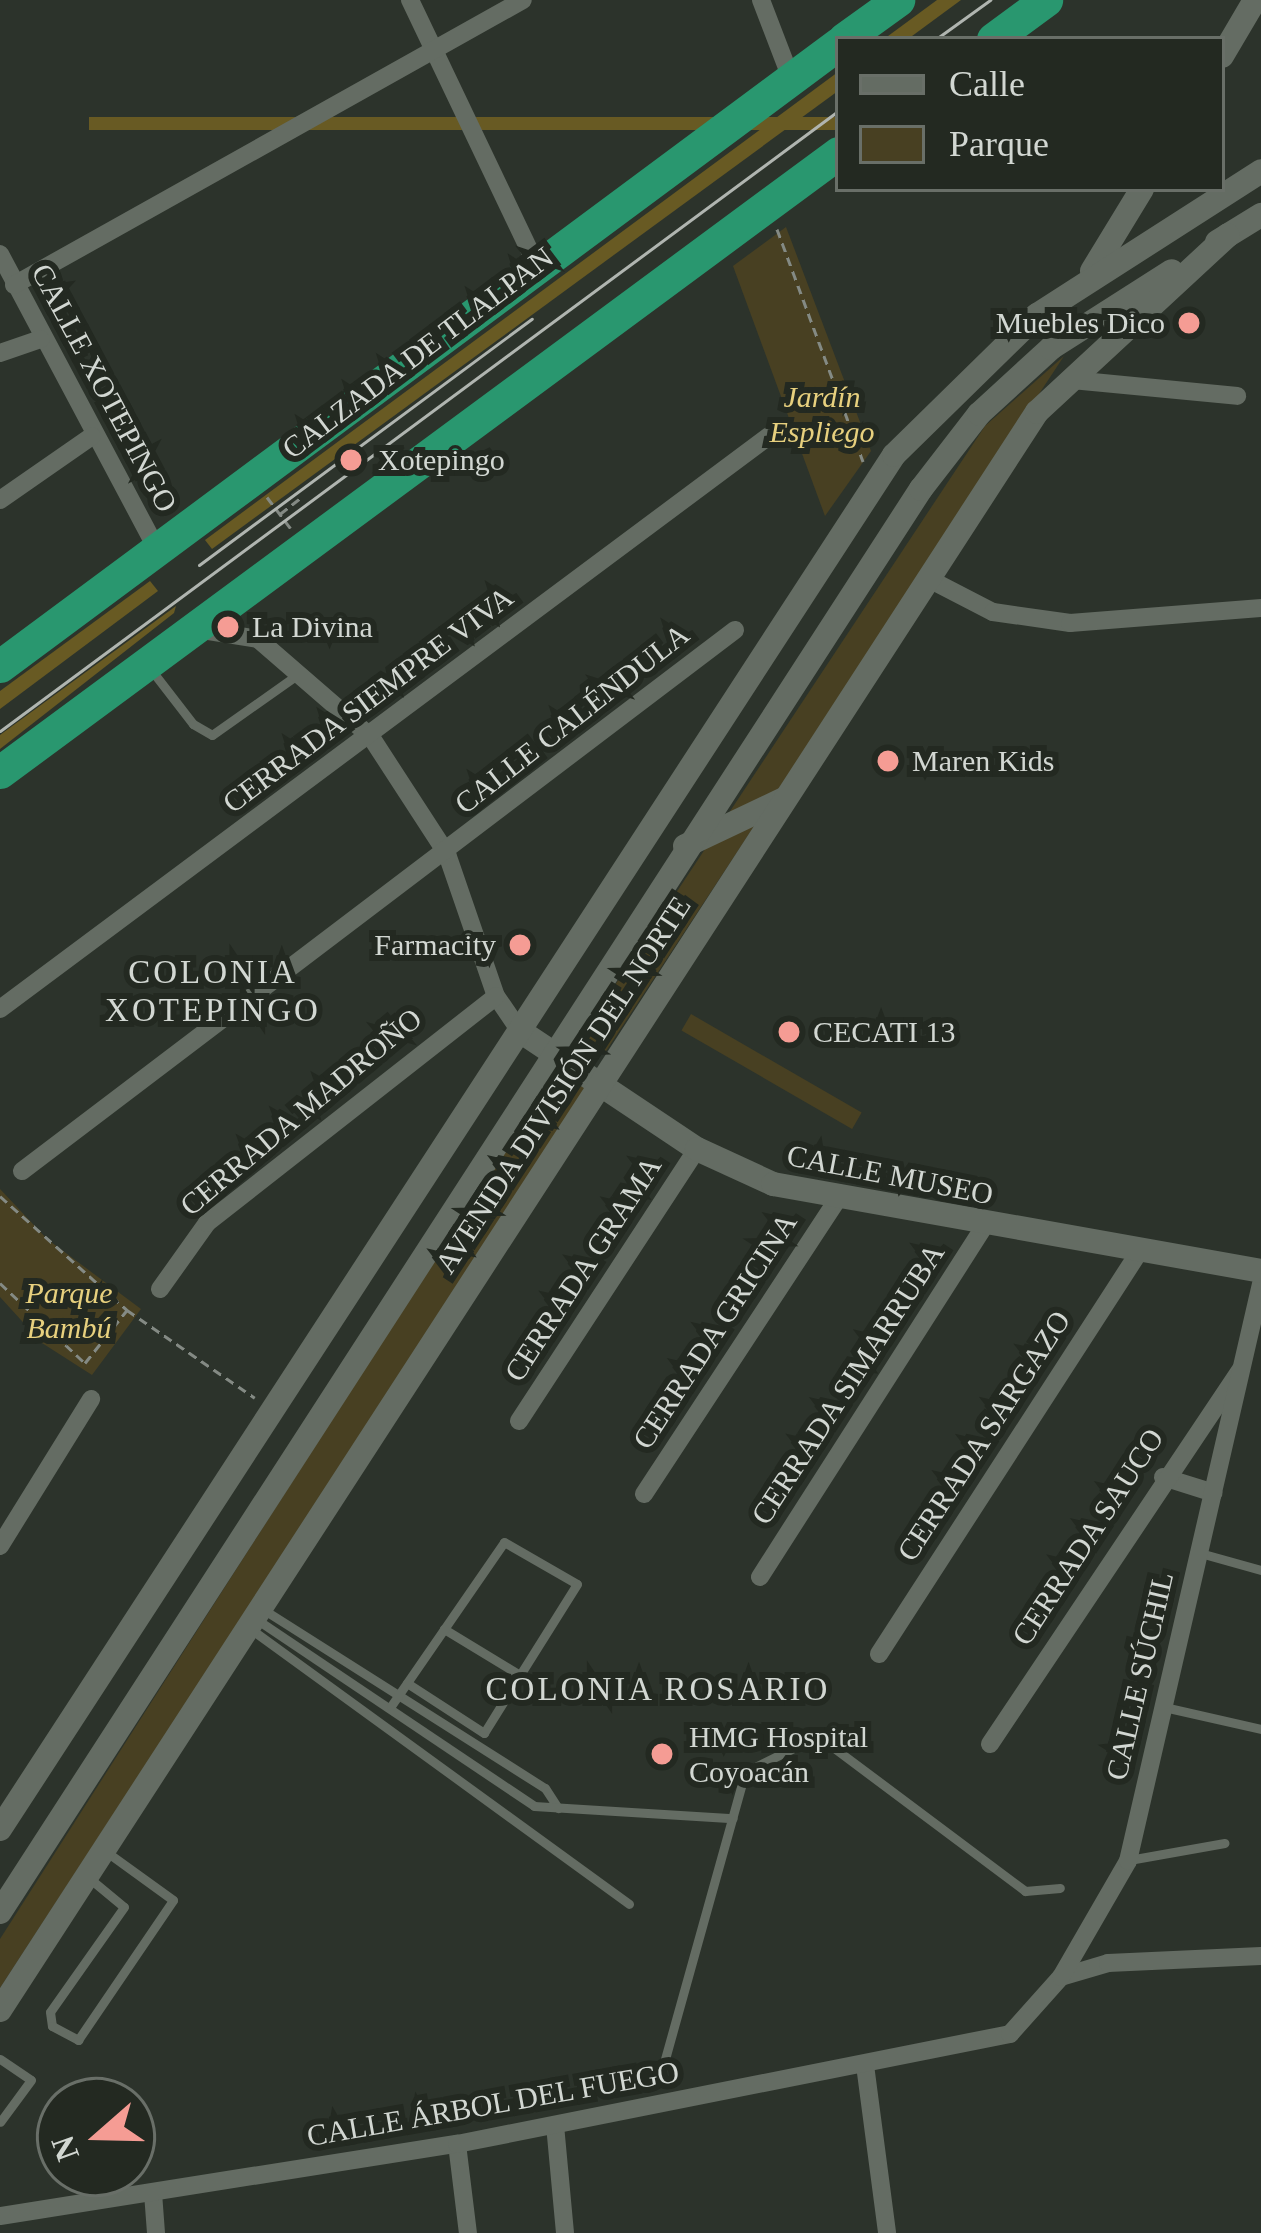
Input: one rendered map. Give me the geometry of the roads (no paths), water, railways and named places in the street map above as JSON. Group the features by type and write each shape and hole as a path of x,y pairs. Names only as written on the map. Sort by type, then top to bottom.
{"highway":[{"name":"CALZADA DE TLALPAN","path":"848,36 898,0"},
{"path":"997,36 1046,0"},
{"name":"CALZADA DE TLALPAN","path":"0,666 835,45"},
{"path":"0,772 835,155"}],"main road":[{"path":"1225,51 1255,0"},
{"path":"0,1829 872,486 988,355 1088,278 1261,171"},
{"path":"1088,278 1140,192"},
{"name":"AVENIDA DIVISIÓN DEL NORTE","path":"0,1912 683,847 979,414 1051,348 1261,215"},
{"name":"AVENIDA DIVISIÓN DEL NORTE","path":"0,2010 1037,412 1228,235"},
{"path":"683,847 784,798"},
{"name":"CALLE MUSEO","path":"520,1031 697,1149 773,1184 837,1200 1261,1271"}],"street":[{"path":"410,0 536,264"},
{"path":"14,285 523,0"},
{"path":"761,0 791,78"},
{"name":"CALLE XOTEPINGO","path":"0,254 92,436 157,549"},
{"path":"0,353 41,339"},
{"path":"1072,380 1238,396"},
{"path":"0,500 92,436"},
{"name":"CERRADA SIEMPRE VIVA","path":"0,1009 769,436"},
{"path":"927,578 993,612 1070,623 1261,608"},
{"name":"CALLE MUSEO","path":"191,629 248,635 370,737 447,854 496,996 520,1031"},
{"name":"CALLE CALÉNDULA","path":"22,1171 447,854 735,630"},
{"name":"CERRADA MADROÑO","path":"160,1289 206,1223 496,996"},
{"name":"CERRADA GRAMA","path":"519,1421 697,1149"},
{"name":"CERRADA GRICINA","path":"644,1494 837,1200"},
{"name":"CERRADA SIMARRUBA","path":"760,1577 986,1224"},
{"name":"CERRADA SARGAZO","path":"879,1654 1140,1250"},
{"name":"CALLE SÚCHIL","path":"994,2041 1010,2034 1060,1977 1128,1861 1214,1492 1248,1376 1261,1284"},
{"name":"CERRADA SAUCO","path":"990,1744 1163,1477 1248,1376"},
{"path":"0,1546 91,1399"},
{"path":"1163,1477 1214,1492"},
{"path":"1060,1977 1108,1964 1261,1956"},
{"name":"CALLE ÁRBOL DEL FUEGO","path":"156,2194 457,2144 994,2041"},
{"path":"865,2065 887,2233"},
{"path":"554,2125 565,2233"},
{"path":"457,2144 467,2233"},
{"name":"CALLE ÁRBOL DEL FUEGO","path":"0,2216 29,2223 140,2197"},
{"path":"153,2197 156,2233"}],"lane":[{"path":"146,662 193,724 212,735 299,673"},
{"path":"254,1618 403,1688 484,1732 577,1584 504,1542 403,1688 391,1706"},
{"path":"1200,1553 1261,1570"},
{"path":"254,1618 534,1806 733,1818"},
{"path":"254,1618 629,1904"},
{"path":"444,1629 520,1675"},
{"path":"403,1688 545,1788 558,1808"},
{"path":"1164,1707 1261,1729"},
{"path":"665,2059 745,1772 818,1736 1025,1891 1060,1888"},
{"path":"1128,1861 1224,1844"},
{"path":"86,1876 124,1907 50,2012 52,2026 78,2040 173,1900 104,1849"},
{"path":"0,2059 31,2080 0,2122"}],"tram line":[{"path":"940,36 990,0"},
{"path":"0,731 835,113"},
{"path":"199,565 532,319"}],"place":[{"name":"Muebles Dico","path":"1189,323"},
{"name":"Xotepingo","path":"351,460"},
{"name":"La Divina","path":"228,627"},
{"name":"Maren Kids","path":"888,761"},
{"name":"Farmacity","path":"520,945"},
{"name":"CECATI 13","path":"789,1032"},
{"name":"HMG Hospital Coyoacán","path":"662,1754"}],"district":[{"name":"COLONIA XOTEPINGO","path":"213,992"},
{"name":"COLONIA ROSARIO","path":"658,1690"}],"park label":[{"name":"Jardín Espliego","path":"822,414"},
{"name":"Parque Bambú","path":"69,1310"}]}
